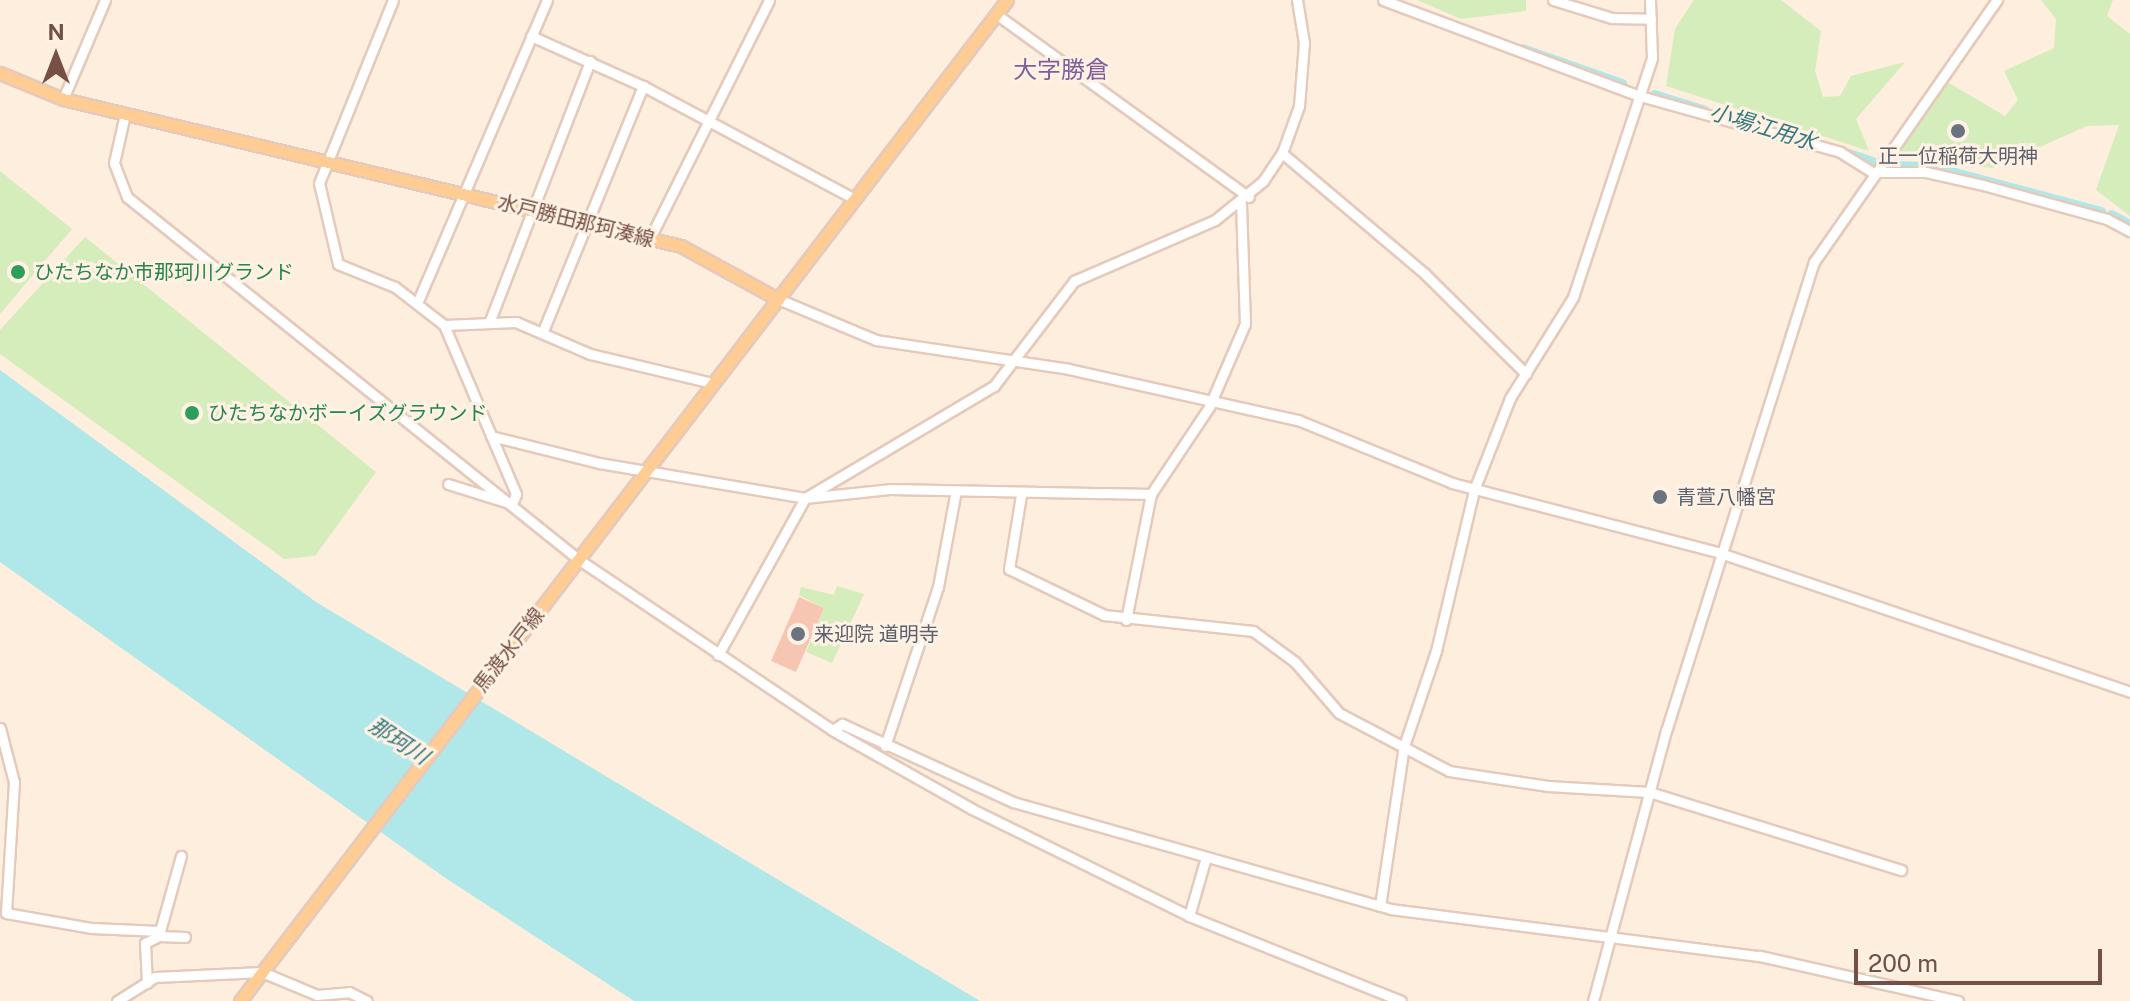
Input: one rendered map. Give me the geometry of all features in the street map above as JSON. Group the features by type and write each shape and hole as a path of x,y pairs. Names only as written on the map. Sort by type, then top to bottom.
{"main road":[{"path":"778,299 1007,0"},
{"name":"水戸勝田那珂湊線","path":"0,73 63,99 650,238 697,252 778,299"},
{"name":"馬渡水戸線","path":"240,1001 778,299"}],"street":[{"path":"63,99 105,0"},
{"path":"393,0 319,183 338,264 418,301 444,325 516,494 512,504"},
{"path":"418,301 547,0"},
{"path":"650,238 706,120 769,0"},
{"path":"718,655 782,528 805,498 994,386 1074,281 1245,200 1282,153 1299,106 1304,43 1297,0"},
{"path":"1383,0 1640,96 1840,152 1872,172 1926,172 2107,216 2130,231"},
{"path":"1553,0 1612,18 1651,19"},
{"path":"1380,906 1404,746 1436,651 1474,490 1484,459 1526,374 1573,297 1652,58 1650,0"},
{"path":"1593,1001 1614,937 1649,792 1720,553 1814,262 1872,172 1997,0"},
{"path":"996,14 1245,200"},
{"path":"531,36 643,86 855,199"},
{"path":"489,323 529,209 590,61"},
{"path":"543,331 643,86"},
{"path":"125,114 114,163 127,197 578,559 832,730 1046,848 1189,916 1401,1001"},
{"path":"1282,153 1425,274 1526,374"},
{"path":"1126,620 1151,494 1212,398 1245,324 1245,200"},
{"path":"778,299 876,340 1015,361 1212,398 1312,426 1474,490 1720,553 2130,692"},
{"path":"444,325 516,322 543,331 590,354 713,383"},
{"path":"491,436 646,470 805,498 890,489 955,495 1151,494"},
{"path":"448,484 512,504"},
{"path":"885,746 938,587 955,495"},
{"path":"1021,495 1009,569 1126,620 1253,631 1295,662 1339,713 1449,771 1487,780 1649,792 1901,870"},
{"path":"832,730 842,724 1013,802 1380,906 1760,956 1958,1001"},
{"path":"0,728 14,782 6,913 91,928 160,931 181,856"},
{"path":"1189,916 1206,857"},
{"path":"147,983 145,943 159,936 185,937"},
{"path":"117,1001 165,975 262,972 317,995 349,992 367,1001"}],"green space":[{"path":"1417,0 1526,0 1526,11 1461,19"},
{"path":"1694,0 1781,0 1821,31 1815,71 1823,97 1840,96 1851,76 1905,62 1856,119 1869,151 1666,86 1675,29"},
{"path":"2041,0 2113,0 2107,16 2130,34 2130,216 2096,190 2119,125 2087,126 1993,168 1891,155 1944,80 2005,116 2018,100 2004,71 2054,48 2056,19"},
{"name":"ひたちなか市那珂川グランド","path":"0,171 72,229 0,314"},
{"name":"ひたちなかボーイズグラウンド","path":"85,237 376,472 315,556 284,559 0,354 0,330"},
{"path":"837,586 864,594 832,663 806,652 824,608 799,595 801,587 834,595"}],"water":[{"name":"那珂川","path":"0,370 316,602 980,1001 634,1001 444,877 0,562"}],"building":[{"name":"来迎院 道明寺","path":"799,597 824,608 796,672 771,661"}],"waterway":[{"name":"小場江用水","path":"1522,48 1622,83"},
{"name":"小場江用水","path":"1654,94 1705,110"},
{"name":"小場江用水","path":"1807,139 1872,161"},
{"name":"小場江用水","path":"1886,165 1932,166 2101,211"},
{"name":"小場江用水","path":"2111,214 2130,224"}],"place":[{"name":"正一位稲荷大明神","path":"1958,131"},
{"name":"ひたちなか市那珂川グランド","path":"18,272"},
{"name":"ひたちなかボーイズグラウンド","path":"192,413"},
{"name":"青萱八幡宮","path":"1660,497"},
{"name":"来迎院 道明寺","path":"798,634"}],"district":[{"name":"大字勝倉","path":"1061,70"}]}
